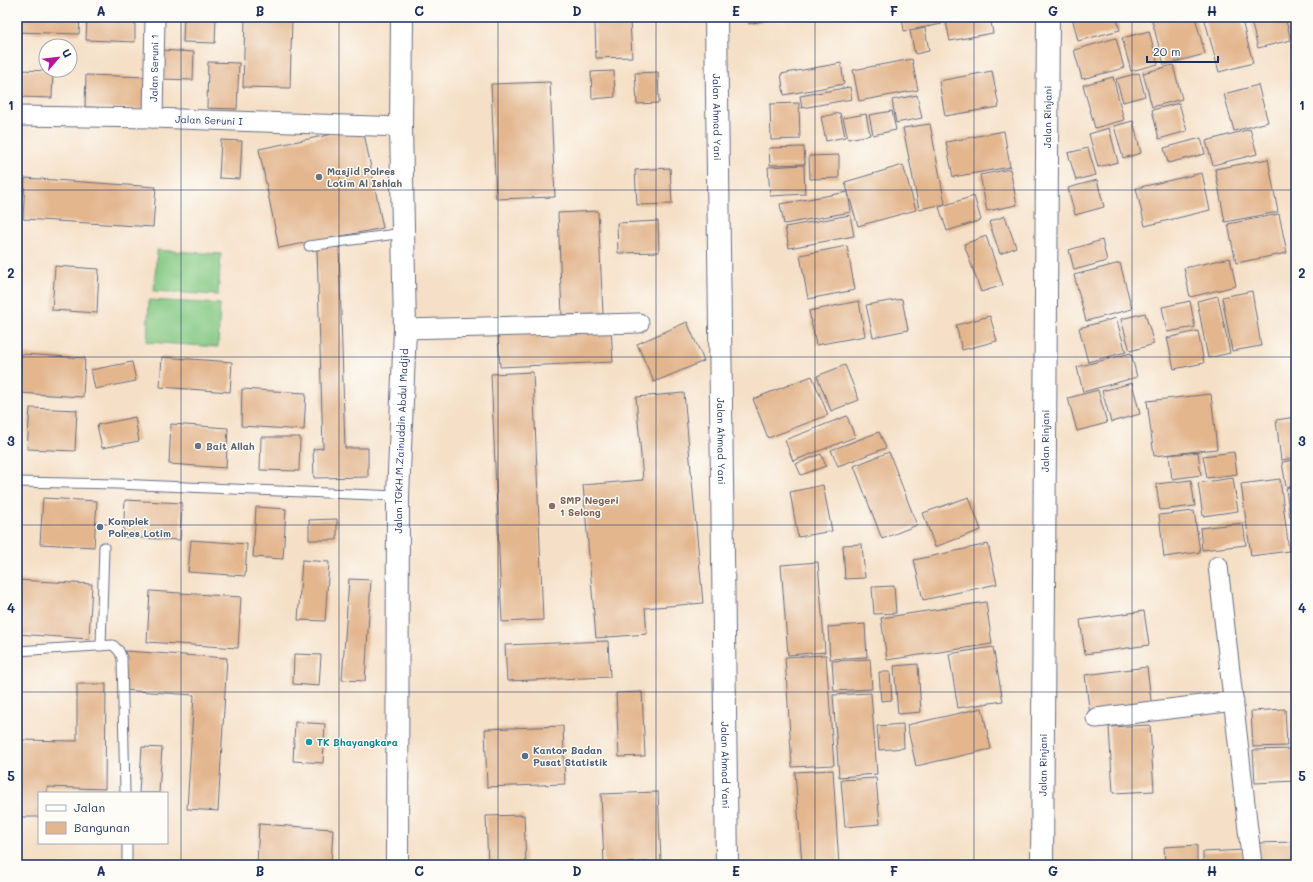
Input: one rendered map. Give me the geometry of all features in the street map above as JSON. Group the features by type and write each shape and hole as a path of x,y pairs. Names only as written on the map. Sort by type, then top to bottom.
{"street":[{"name":"Jalan Seruni 1","path":"153,118 155,17"},
{"name":"Jalan TGKH.M.Zainuddin Abdul Madjid","path":"398,865 398,496 405,329 401,127 402,17"},
{"name":"Jalan Ahmad Yani","path":"716,17 727,865"},
{"name":"Jalan Rinjani","path":"1042,865 1048,17"},
{"name":"Jalan Seruni I","path":"17,116 153,118 401,127"},
{"path":"405,329 639,323"},
{"path":"1218,566 1252,865"},
{"path":"1096,718 1234,701"}],"lane":[{"path":"309,246 404,233"},
{"path":"17,482 117,484 398,496"},
{"path":"101,646 104,547"},
{"path":"17,651 113,645 119,651 122,658 125,792"},
{"path":"127,844 127,865"}],"green space":[{"path":"157,250 221,254 218,295 154,291"},
{"path":"149,300 220,304 218,347 147,342"}],"building":[{"path":"18,17 80,17 79,34 17,32"},
{"path":"87,17 135,17 135,42 86,40"},
{"path":"184,17 216,17 215,43 183,42"},
{"path":"245,17 292,17 290,88 243,87"},
{"path":"747,17 775,17 775,18 749,24"},
{"path":"902,17 940,17 942,24 904,31"},
{"path":"945,17 990,17 993,33 950,41"},
{"path":"1072,17 1116,17 1120,30 1078,41"},
{"path":"1151,17 1195,17 1205,54 1164,65"},
{"path":"1204,17 1241,17 1253,63 1219,72"},
{"path":"1250,17 1285,17 1291,40 1258,48"},
{"path":"630,20 632,57 596,58 595,22"},
{"path":"925,28 929,51 915,54 910,31"},
{"path":"1149,31 1158,64 1131,71 1122,38"},
{"path":"1116,38 1124,68 1082,79 1074,50"},
{"path":"161,50 194,52 193,80 161,79"},
{"path":"912,59 918,90 859,101 853,70"},
{"path":"208,62 239,63 237,109 207,108"},
{"path":"841,63 844,84 784,95 781,74"},
{"path":"1173,65 1182,99 1152,107 1143,73"},
{"path":"18,70 38,71 38,78 53,78 52,98 17,97"},
{"path":"614,71 615,97 592,99 591,72"},
{"path":"992,71 999,107 945,116 939,81"},
{"path":"658,72 659,103 637,104 635,73"},
{"path":"1139,73 1145,96 1123,102 1116,79"},
{"path":"86,75 148,77 147,109 85,107"},
{"path":"1113,77 1124,120 1095,128 1083,85"},
{"path":"550,82 555,197 496,199 491,84"},
{"path":"1258,85 1268,122 1234,131 1224,94"},
{"path":"850,87 852,99 802,108 800,96"},
{"path":"917,95 922,118 896,123 892,100"},
{"path":"799,103 800,139 771,140 770,104"},
{"path":"1179,103 1187,131 1159,139 1152,110"},
{"path":"892,111 896,130 873,135 869,115"},
{"path":"840,113 845,137 826,141 821,117"},
{"path":"866,114 870,135 848,139 843,118"},
{"path":"1133,121 1141,153 1123,158 1114,126"},
{"path":"930,124 945,204 919,209 903,128"},
{"name":"Masjid Polres Lotim Al Ishlah","path":"363,128 383,228 279,248 259,149"},
{"path":"1109,128 1118,162 1098,167 1089,134"},
{"path":"1250,129 1257,154 1213,165 1206,141"},
{"path":"1004,131 1010,167 953,177 946,142"},
{"path":"1201,138 1205,154 1168,163 1164,148"},
{"path":"221,140 242,141 240,179 219,178"},
{"path":"804,147 805,164 770,165 769,148"},
{"path":"1088,148 1096,175 1076,180 1068,153"},
{"path":"839,155 839,178 810,179 809,156"},
{"path":"1268,159 1278,212 1225,222 1215,169"},
{"path":"804,165 805,194 770,196 768,167"},
{"path":"903,165 916,210 858,226 845,182"},
{"path":"670,168 672,204 637,205 635,170"},
{"path":"1010,169 1017,205 987,211 980,175"},
{"path":"1202,173 1210,210 1145,226 1136,188"},
{"path":"25,178 156,187 153,227 23,219"},
{"path":"1097,180 1104,207 1075,215 1068,188"},
{"path":"848,192 851,212 784,224 780,204"},
{"path":"974,196 981,220 947,231 939,207"},
{"path":"598,211 603,314 562,315 558,213"},
{"path":"1279,214 1287,253 1236,263 1228,224"},
{"path":"850,215 854,236 789,248 785,227"},
{"path":"1005,216 1016,247 1000,254 989,222"},
{"path":"658,221 659,252 618,253 617,223"},
{"path":"986,236 1003,285 981,292 964,244"},
{"path":"1102,240 1107,261 1074,270 1069,250"},
{"path":"847,246 855,290 808,299 800,255"},
{"path":"339,247 345,448 368,448 368,477 314,478 313,449 323,448 317,248"},
{"path":"17,254 21,254 18,290 17,290"},
{"path":"1230,258 1236,286 1190,297 1184,268"},
{"path":"1120,263 1132,309 1086,321 1074,275"},
{"path":"55,266 99,269 97,313 52,310"},
{"path":"1252,291 1261,346 1232,351 1222,297"},
{"path":"1218,296 1230,353 1208,358 1197,301"},
{"path":"902,299 908,330 873,337 866,305"},
{"path":"859,301 865,336 816,345 809,311"},
{"path":"1190,301 1195,327 1167,332 1162,307"},
{"path":"1145,313 1154,344 1130,351 1121,319"},
{"path":"990,316 997,341 962,350 956,325"},
{"path":"1116,318 1126,352 1088,362 1079,328"},
{"path":"687,322 704,361 654,382 637,344"},
{"path":"611,329 613,362 500,367 498,334"},
{"path":"1198,331 1204,363 1174,369 1167,338"},
{"path":"1131,353 1137,377 1083,392 1077,367"},
{"path":"21,354 85,358 83,397 19,393"},
{"path":"162,357 232,362 230,392 160,387"},
{"path":"132,362 136,381 95,389 91,370"},
{"path":"845,365 859,400 831,411 817,376"},
{"path":"533,372 543,620 502,622 491,374"},
{"path":"812,376 828,415 768,438 753,399"},
{"path":"1132,383 1140,414 1111,422 1102,391"},
{"path":"242,389 306,393 304,430 241,426"},
{"path":"1098,390 1107,423 1077,431 1068,398"},
{"path":"684,393 703,603 645,608 647,634 596,638 583,485 643,480 636,397"},
{"path":"1211,394 1217,449 1154,456 1147,401"},
{"path":"30,408 77,410 75,451 27,449"},
{"path":"847,416 855,437 793,461 785,440"},
{"path":"135,417 139,441 102,448 97,425"},
{"path":"1296,417 1296,458 1281,460 1276,420"},
{"name":"Bait Allah","path":"171,424 228,428 226,468 169,464"},
{"path":"879,432 886,448 838,466 831,450"},
{"path":"261,437 300,437 299,471 260,470"},
{"path":"889,452 917,525 882,539 854,466"},
{"path":"1198,452 1201,475 1172,479 1169,455"},
{"path":"1234,452 1237,474 1207,478 1203,456"},
{"path":"821,454 826,466 801,475 796,464"},
{"path":"1296,460 1296,485 1286,487 1282,462"},
{"path":"1233,478 1238,511 1203,516 1198,483"},
{"path":"1280,479 1289,551 1251,556 1241,484"},
{"path":"1191,480 1195,506 1160,510 1156,484"},
{"path":"823,485 832,531 798,537 790,492"},
{"path":"1296,487 1296,517 1290,518 1286,488"},
{"path":"969,497 981,530 935,547 923,513"},
{"path":"43,498 97,501 94,547 40,544"},
{"path":"125,500 182,503 180,540 123,537"},
{"path":"256,507 286,509 283,559 253,557"},
{"path":"1194,511 1200,552 1164,557 1159,515"},
{"path":"1293,518 1296,518 1296,532 1295,532"},
{"path":"337,519 337,540 309,540 309,520"},
{"path":"1243,523 1246,545 1202,550 1200,528"},
{"path":"191,540 247,544 245,576 188,572"},
{"path":"862,544 865,578 845,579 843,545"},
{"path":"988,544 997,584 923,600 914,560"},
{"path":"302,560 329,562 325,621 298,620"},
{"path":"818,562 825,652 788,655 781,565"},
{"path":"349,579 371,580 365,681 342,680"},
{"path":"17,580 92,584 89,639 17,634"},
{"path":"894,586 896,613 874,614 872,587"},
{"path":"150,591 241,597 238,648 147,642"},
{"path":"986,602 992,644 887,660 881,618"},
{"path":"1144,611 1149,645 1085,654 1080,620"},
{"path":"865,624 867,657 830,659 828,627"},
{"path":"608,641 610,677 507,681 505,645"},
{"path":"993,647 1003,701 958,708 949,654"},
{"path":"125,651 227,658 218,811 187,809 194,695 123,690"},
{"path":"294,654 321,655 319,686 293,684"},
{"path":"826,655 834,765 792,767 785,657"},
{"path":"870,659 872,689 834,691 832,661"},
{"path":"918,664 921,712 898,714 894,666"},
{"path":"1147,667 1152,708 1090,716 1085,675"},
{"path":"879,672 890,672 892,700 881,701"},
{"path":"77,684 106,684 105,789 47,787 47,792 38,792 38,817 17,817 17,740 77,741"},
{"path":"642,692 645,756 619,757 616,693"},
{"path":"871,693 877,774 839,777 833,695"},
{"path":"982,708 991,749 916,766 907,725"},
{"path":"1285,709 1287,746 1253,747 1251,711"},
{"name":"TK Bhayangkara","path":"295,722 325,724 323,763 293,761"},
{"path":"903,724 904,748 879,750 877,726"},
{"path":"1150,725 1154,791 1113,793 1109,727"},
{"name":"Kantor Badan Pusat Statistik","path":"563,726 565,784 487,787 485,729"},
{"path":"142,747 162,748 159,792 139,792"},
{"path":"1296,749 1296,781 1255,783 1253,750"},
{"path":"833,770 839,865 802,865 795,772"},
{"path":"876,778 880,824 845,827 841,780"},
{"path":"658,792 661,861 604,864 601,794"},
{"path":"524,815 526,865 488,865 486,816"},
{"path":"259,824 333,829 331,865 257,865"},
{"path":"1296,842 1296,865 1256,865 1255,843"},
{"path":"1197,845 1197,865 1165,865 1164,847"},
{"path":"1246,850 1246,865 1203,865 1203,852"}],"place":[{"name":"Masjid Polres Lotim Al Ishlah","path":"319,177"},
{"name":"Bait Allah","path":"198,446"},
{"name":"SMP Negeri 1 Selong","path":"552,506"},
{"name":"Komplek Polres Lotim","path":"100,527"},
{"name":"TK Bhayangkara","path":"309,742"},
{"name":"Kantor Badan Pusat Statistik","path":"525,756"}]}
